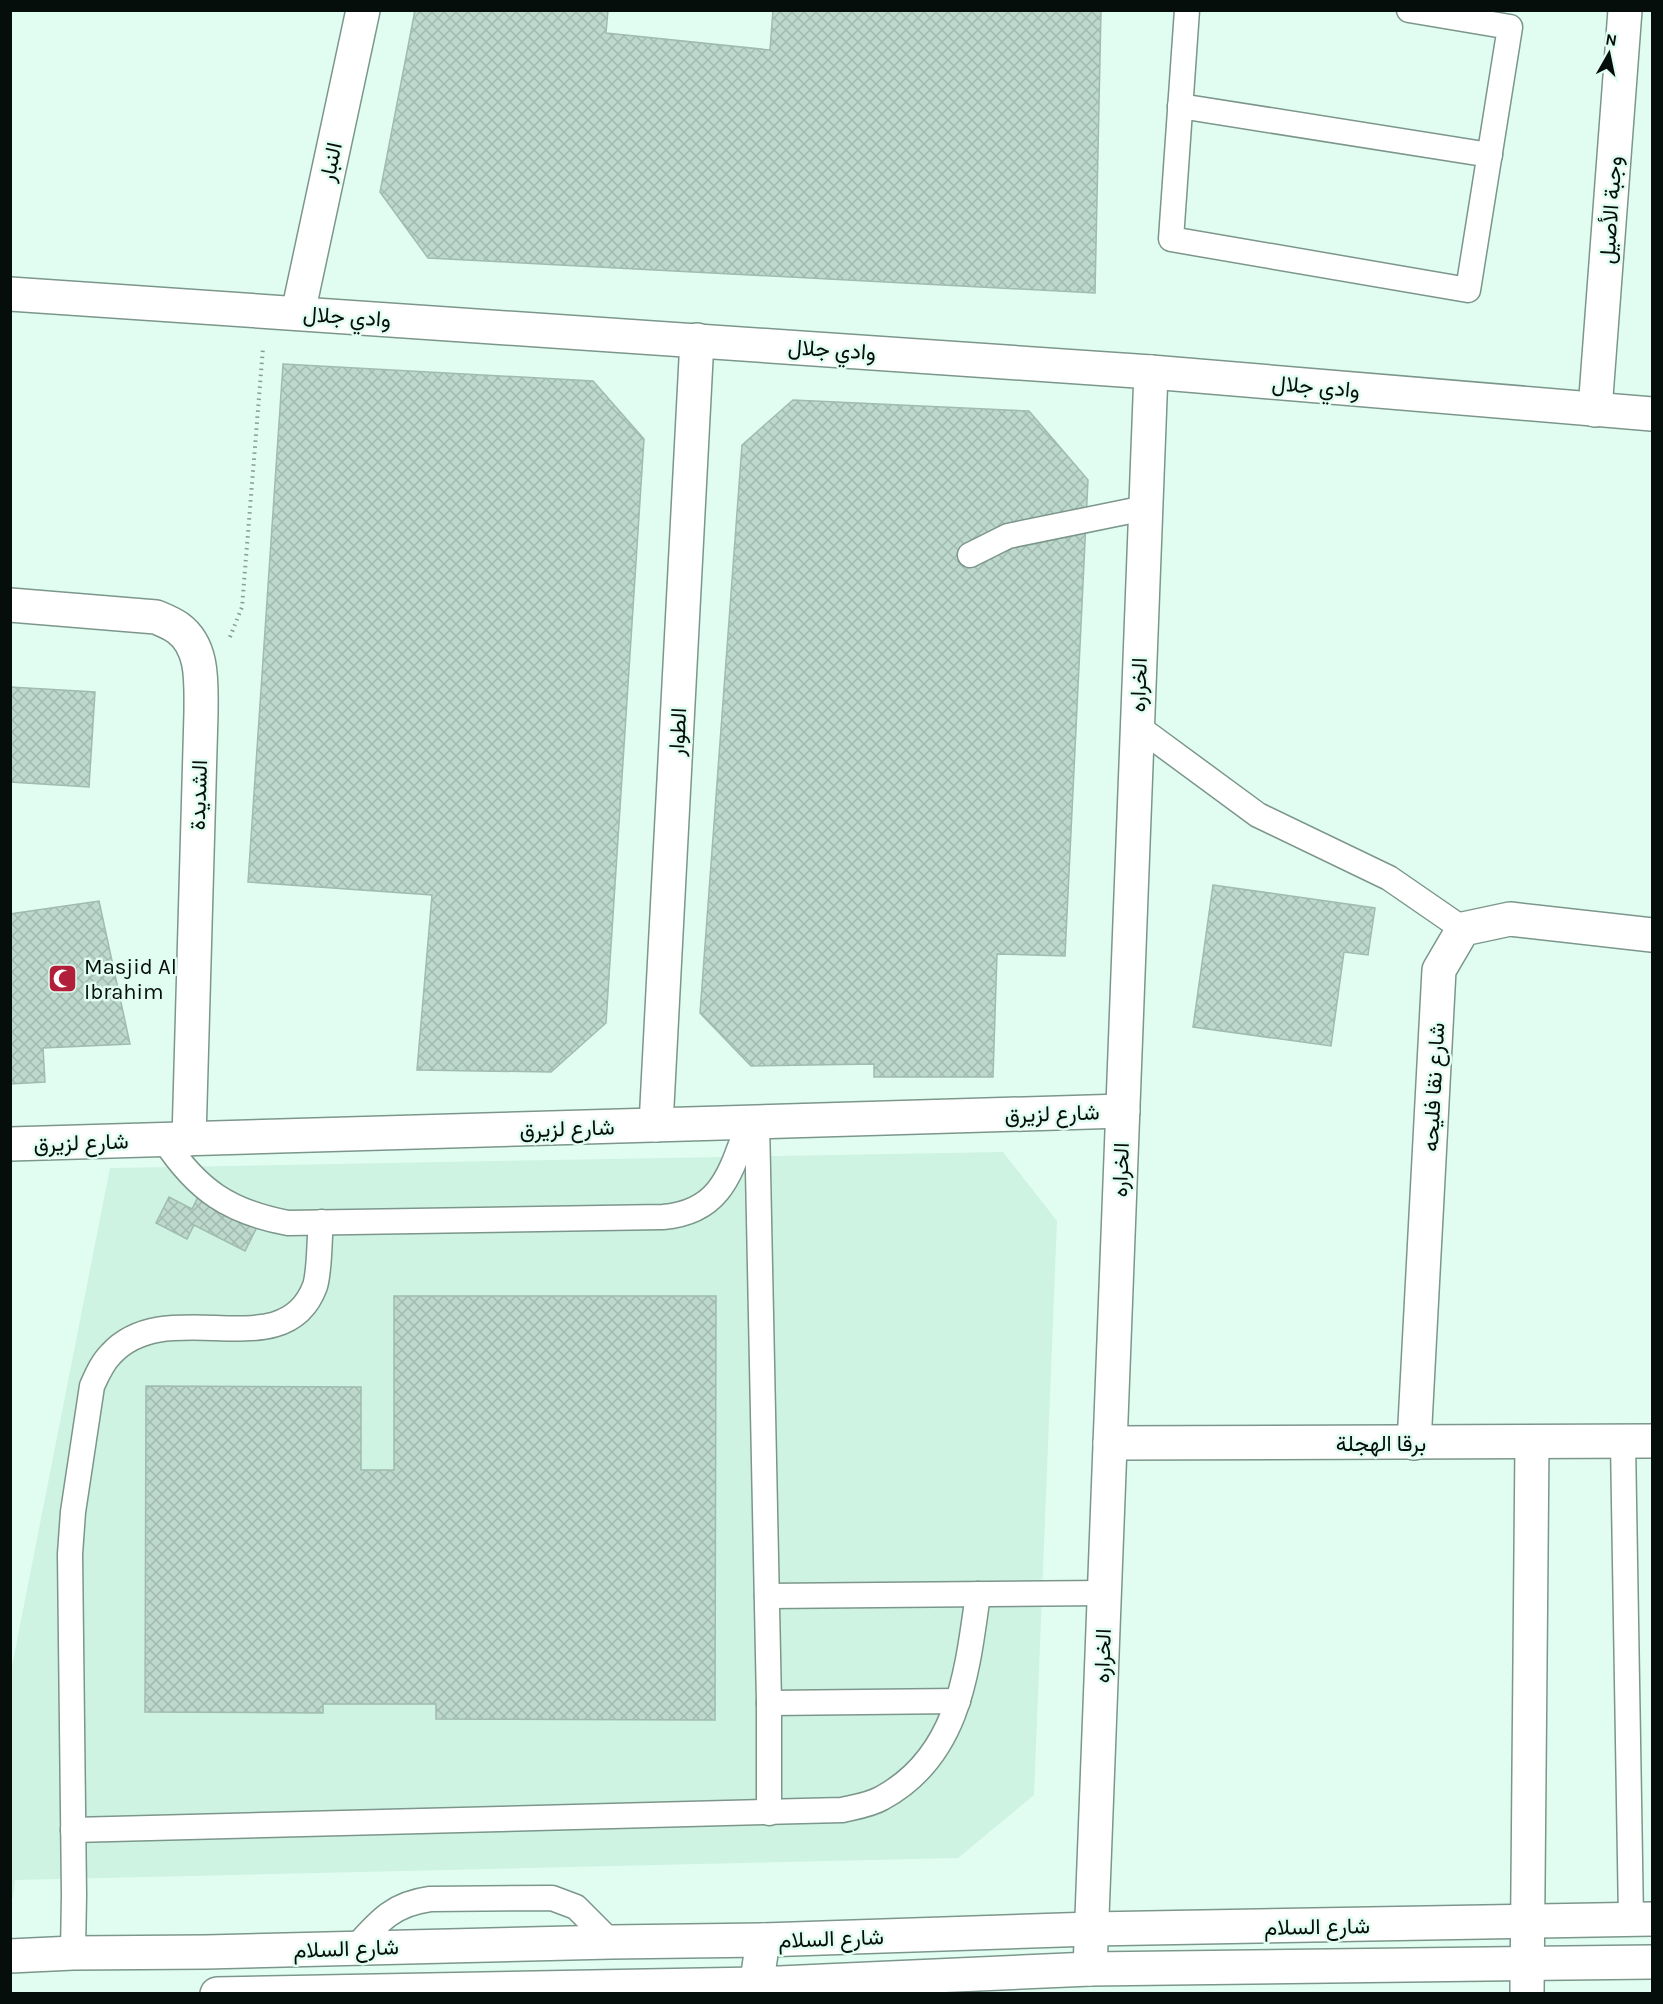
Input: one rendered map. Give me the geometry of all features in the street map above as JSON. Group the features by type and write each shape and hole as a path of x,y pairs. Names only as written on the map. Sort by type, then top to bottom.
{"street":[{"name":"النبار","path":"282,312 363,10"},
{"name":"وجبة الأصيل","path":"1595,410 1625,10"},
{"name":"وادي جلال","path":"10,294 1151,372 1653,414"},
{"name":"الطوار","path":"656,1125 697,340"},
{"name":"الخراره","path":"1090,1969 1151,372"},
{"name":"الشديدة","path":"10,605 156,617 177,627 191,641 200,664 201,712 177,1139"},
{"path":"1463,929 1510,919 1653,935"},
{"name":"شارع نقا فليحه","path":"1414,1443 1439,970 1463,929"},
{"name":"شارع لزيرق","path":"10,1144 1123,1111"},
{"name":"برقا الهجلة","path":"1110,1443 1638,1441"},
{"path":"1527,1979 1532,1442"},
{"name":"شارع السلام","path":"10,1956 763,1940 1092,1929 1642,1919"},
{"path":"756,1989 763,1940"},
{"name":"شارع السلام","path":"217,1994 756,1989 1090,1969 1527,1979 1653,1962"}],"lane":[{"path":"1187,10 1171,239 1468,290 1510,27 1409,10"},
{"path":"1180,106 1490,155"},
{"path":"970,555 1008,536 1145,508"},
{"path":"1137,726 1258,815 1389,878 1463,929"},
{"path":"177,1139 191,1176 211,1193 233,1207 260,1217 288,1222 681,1215 698,1209 723,1185 753,1122"},
{"path":"753,1122 769,1703 769,1813"},
{"path":"73,1953 70,1554 73,1512 92,1386 111,1354 127,1341 147,1332 167,1327 263,1328 280,1324 295,1315 307,1302 316,1284 321,1221"},
{"path":"1638,1441 1642,1919"},
{"path":"766,1596 1104,1593"},
{"path":"73,1830 842,1810 880,1799 913,1778 938,1748 958,1701 969,1660 978,1594"},
{"path":"769,1703 958,1701"},
{"path":"355,1948 388,1914 414,1901 430,1899 552,1898 576,1907 611,1942"}],"path":[{"path":"230,639 242,607 282,312"}],"shaded area":[{"path":"1003,1152 1057,1221 1034,1795 958,1858 15,1880 13,1898 11,1898 11,1671 110,1168"}],"building":[{"path":"415,10 608,10 606,33 770,50 773,10 1101,10 1095,293 428,258 380,192"},
{"path":"283,364 593,381 644,439 606,1023 551,1072 417,1070 432,895 248,882"},
{"path":"793,400 1029,411 1088,480 1065,956 997,954 993,1077 874,1077 874,1064 751,1066 700,1013 742,445"},
{"path":"10,687 95,692 89,787 10,782"},
{"path":"1213,885 1375,908 1368,955 1344,952 1331,1046 1193,1027"},
{"name":"Masjid Al Ibrahim","path":"99,901 130,1044 43,1048 45,1082 10,1084 10,914"},
{"path":"200,1193 259,1223 245,1251 194,1225 187,1239 156,1223 169,1197 192,1209"},
{"path":"394,1296 716,1296 715,1720 436,1719 436,1704 323,1704 323,1713 145,1712 146,1386 361,1387 361,1470 394,1470"}],"place":[{"name":"Masjid Al Ibrahim","path":"63,979"}]}
